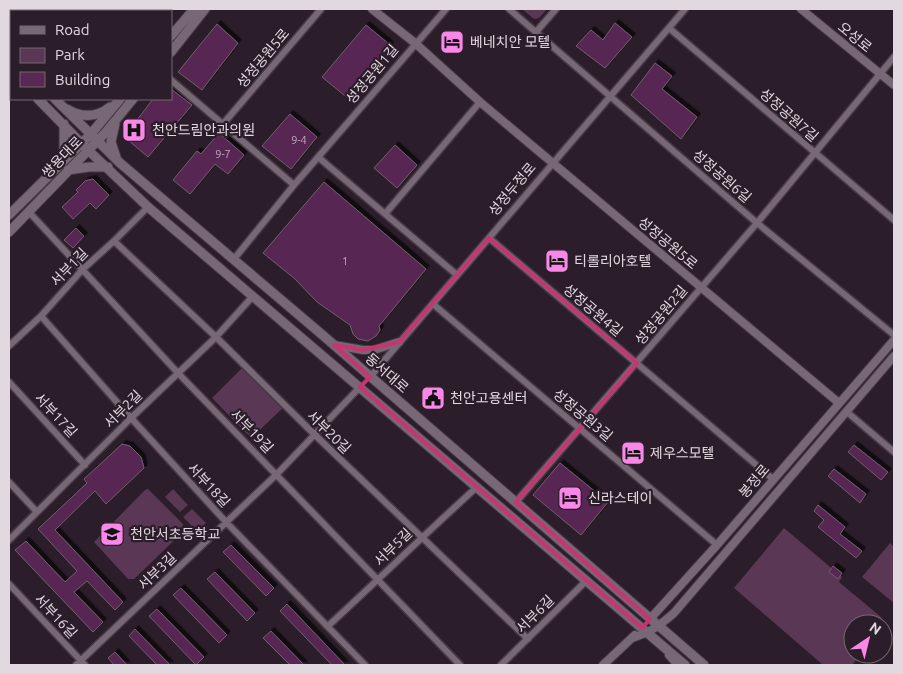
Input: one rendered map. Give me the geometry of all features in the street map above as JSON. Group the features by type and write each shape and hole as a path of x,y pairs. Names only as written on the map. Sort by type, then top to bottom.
{"main road":[{"path":"172,34 194,9"},
{"path":"172,51 205,9"},
{"name":"동서대로","path":"39,100 88,150 148,206 685,665"},
{"path":"57,101 75,113 97,116 119,100"},
{"name":"쌍용대로","path":"9,215 90,134 119,100"},
{"name":"쌍용대로","path":"9,232 97,141 132,100"},
{"name":"동서대로","path":"57,101 120,163 704,665"},
{"path":"120,115 115,124 111,142 114,153 120,163"},
{"path":"60,164 64,156 64,124"},
{"path":"68,170 84,167 108,167"},
{"name":"성정두정로","path":"360,387 370,377"},
{"name":"봉정로","path":"645,630 650,619"}],"street":[{"name":"성정공원5로","path":"223,124 321,9"},
{"name":"성정공원5로","path":"372,9 415,43 480,102 839,404"},
{"name":"성정공원1길","path":"234,260 294,185 446,9"},
{"name":"성정공원6길","path":"509,9 757,223 894,335"},
{"path":"536,32 556,9"},
{"name":"성정두정로","path":"370,377 685,9"},
{"name":"오성로","path":"801,9 811,12 894,85"},
{"name":"성정공원7길","path":"669,28 894,220"},
{"name":"성정공원2길","path":"516,502 757,223 894,57"},
{"path":"172,81 294,185"},
{"path":"385,214 480,102"},
{"path":"318,157 457,275"},
{"name":"서부1길","path":"9,346 41,316 83,269 148,206"},
{"name":"서부19길","path":"29,212 178,373 460,665"},
{"name":"성정공원4길","path":"489,238 774,479"},
{"name":"서부20길","path":"114,241 528,639"},
{"name":"서부2길","path":"9,540 131,418 216,337 254,296"},
{"name":"성정공원3길","path":"432,304 717,545"},
{"name":"서부18길","path":"41,316 226,522 365,665"},
{"name":"봉정로","path":"650,619 717,545 894,340"},
{"path":"334,345 374,350 399,342"},
{"name":"봉정로","path":"603,665 632,638 645,630 659,627 695,590 894,356"},
{"name":"서부17길","path":"9,382 85,465"},
{"name":"서부3길","path":"81,664 277,474 360,387"},
{"path":"847,412 894,452"},
{"path":"9,482 37,512"},
{"name":"서부5길","path":"328,626 379,580 421,537 477,487"},
{"name":"서부6길","path":"501,665 587,580"},
{"name":"서부16길","path":"9,584 81,664"},
{"path":"668,635 711,665"},
{"path":"660,644 678,665"}],"highlighted area":[{"path":"489,238 637,363 516,502 650,619 642,628 360,387 370,377 334,345 363,350 399,342"}],"green space":[{"path":"522,9 547,9 539,18 534,19"},
{"path":"243,367 283,408 251,438 212,398"},
{"path":"148,489 183,524 184,531 134,579 128,579 94,542"},
{"path":"173,489 188,505 180,512 165,497"},
{"path":"192,509 206,523 197,531 183,517"},
{"path":"784,528 842,577 839,582 877,614 843,614 843,664 853,664 823,665 734,588"},
{"path":"890,543 894,547 894,603 862,577"}],"building":[{"path":"615,23 632,37 605,68 576,46 591,30 603,40"},
{"path":"217,24 238,43 202,90 178,72"},
{"path":"366,25 389,44 390,53 350,100 322,77"},
{"path":"655,63 672,76 662,89 697,117 681,139 631,95"},
{"path":"172,90 192,105 148,157 128,140 127,133 152,100 172,100"},
{"path":"290,114 317,137 291,169 262,146"},
{"path":"219,133 244,155 228,174 215,164 190,194 173,180 197,151 201,154"},
{"path":"395,145 417,165 397,188 374,168"},
{"path":"93,179 109,195 96,209 90,203 73,219 62,207 78,192 76,190 85,181"},
{"path":"324,182 426,269 379,326 380,330 376,336 368,341 358,339 353,334 350,325 317,302 295,279 263,253"},
{"path":"76,228 84,236 73,248 64,240"},
{"path":"122,444 130,446 141,457 144,468 106,504 95,491 55,530 123,602 115,610 87,581 74,592 103,622 93,632 15,550 26,541 65,582 77,571 38,529 87,483 84,479"},
{"path":"854,445 888,472 881,480 848,452"},
{"name":"신라스테이","path":"560,463 608,502 581,535 533,495"},
{"path":"834,469 866,494 860,503 828,476"},
{"path":"818,505 845,527 840,534 862,551 856,558 818,527 824,520 814,511"},
{"path":"231,545 274,588 266,596 223,552"},
{"path":"833,566 842,573 838,579 829,572"},
{"path":"215,572 255,613 247,621 207,579"},
{"path":"181,588 227,635 219,643 173,595"},
{"path":"287,604 345,665 332,665 280,611"},
{"path":"157,609 204,657 196,665 149,616"},
{"path":"135,629 170,665 157,665 129,636"},
{"path":"271,631 304,665 290,665 263,638"},
{"path":"115,652 127,665 114,665 108,658"}],"place":[{"name":"베네치안 모텔","path":"452,42"},
{"name":"천안드림안과의원","path":"134,130"},
{"name":"티롤리아호텔","path":"557,261"},
{"name":"천안고용센터","path":"433,398"},
{"name":"제우스모텔","path":"633,453"},
{"name":"신라스테이","path":"570,498"},
{"name":"천안서초등학교","path":"112,534"}]}
